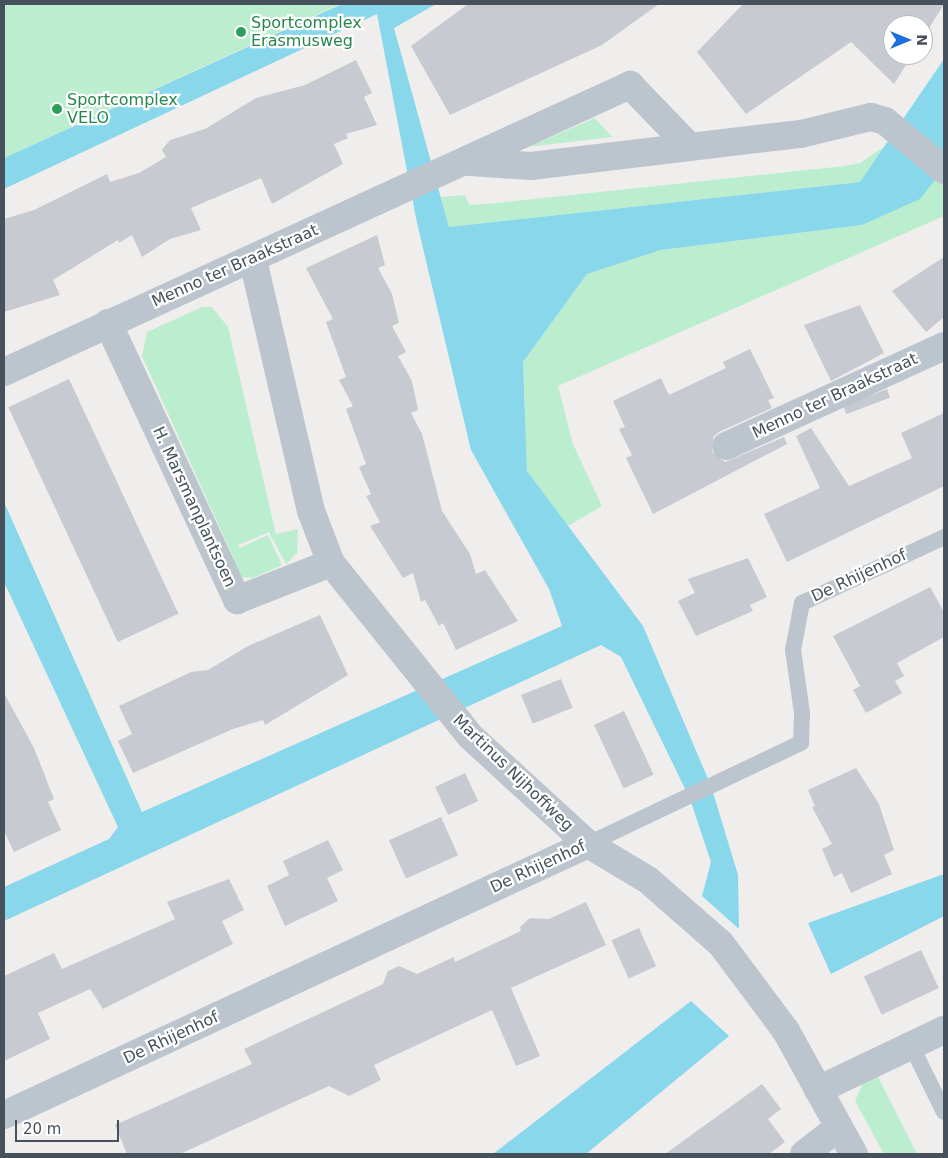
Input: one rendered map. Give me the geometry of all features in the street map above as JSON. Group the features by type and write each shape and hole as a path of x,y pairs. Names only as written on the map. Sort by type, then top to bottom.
{"street":[{"name":"Menno ter Braakstraat","path":"4,372 108,323 253,260 399,190 460,164 630,85 689,146"},
{"name":"Menno ter Braakstraat","path":"460,164 531,166 801,134 871,117 885,121 944,170"},
{"path":"253,260 311,511 331,563"},
{"name":"H. Marsmanplantsoen","path":"108,323 237,600 331,563"},
{"name":"Menno ter Braakstraat","path":"726,446 944,346"},
{"name":"Martinus Nijhoffweg","path":"331,563 411,667 470,736 588,844 648,880 721,944 786,1031 854,1154"},
{"name":"De Rhijenhof","path":"4,1115 588,844"},
{"path":"818,1090 912,1047 944,1030"},
{"path":"804,1154 839,1128"}],"lane":[{"name":"De Rhijenhof","path":"588,844 801,743 802,713 793,650 802,603 944,537"},
{"path":"912,1047 944,1112"}],"green space":[{"name":"Sportcomplex VELO","path":"4,4 340,4 4,158"},
{"path":"595,118 612,137 528,147"},
{"path":"885,146 860,182 449,227 441,197 465,195 469,205 497,203 845,166 860,163"},
{"path":"944,168 944,216 558,386 573,444 602,506 568,526 527,471 523,362 587,274 661,250 862,225"},
{"path":"202,307 212,307 228,327 276,534 298,529 297,553 286,564 269,532 238,545 240,548 268,535 282,565 253,578 241,577 226,562 234,559 142,356 147,332"},
{"path":"876,1073 917,1154 884,1154 855,1101 864,1081"}],"water":[{"path":"342,4 436,4 394,28 449,227 860,182 944,59 944,168 920,199 862,225 661,250 587,274 523,362 527,471 643,626 711,786 738,875 739,929 702,896 711,862 690,799 621,657 601,645 4,921 4,887 109,839 118,827 4,582 4,502 142,812 562,626 549,589 471,450 417,223 377,14 4,189 4,158"},
{"path":"944,874 944,916 831,974 808,923"},
{"path":"691,1001 729,1036 586,1154 493,1154"}],"building":[{"path":"468,4 659,4 602,45 450,115 411,46"},
{"path":"743,4 944,4 933,22 933,15 883,15 883,65 906,65 894,84 851,42 746,114 697,52"},
{"path":"356,60 372,93 364,97 377,125 346,134 348,138 334,144 343,164 272,204 261,178 191,208 201,230 170,239 142,257 132,235 119,243 118,240 53,280 60,295 4,312 4,219 34,210 107,174 110,182 139,173 166,157 162,150 170,140 205,129 256,98 305,85"},
{"path":"377,235 385,265 378,268 392,294 399,323 392,326 406,352 398,356 412,381 418,410 411,413 422,434 442,511 470,554 476,574 485,570 518,621 456,650 443,623 439,626 425,600 421,602 413,573 403,578 370,526 380,522 366,496 371,494 359,467 366,464 346,409 353,406 339,380 346,377 326,322 333,319 306,268"},
{"path":"944,257 944,317 926,332 892,291"},
{"path":"860,305 884,353 831,381 804,325"},
{"path":"750,349 774,398 768,400 772,408 719,432 713,437 712,452 725,462 784,437 787,444 653,514 626,458 632,455 619,429 625,427 613,401 661,378 669,395 726,368 723,362"},
{"path":"69,379 178,614 118,642 8,407"},
{"path":"887,389 890,397 846,414 843,406"},
{"path":"944,413 944,486 787,562 764,514 820,488 796,436 811,428 849,486 912,458 901,433"},
{"path":"748,558 767,597 750,605 753,611 696,636 678,601 695,593 688,579"},
{"path":"930,587 944,612 944,637 897,663 904,676 895,681 902,693 866,713 853,690 860,686 833,636"},
{"path":"320,615 348,675 265,725 263,720 233,729 133,773 118,741 132,734 119,706 191,672 208,670 248,646"},
{"path":"561,679 573,708 533,724 521,695"},
{"path":"4,693 34,748 54,799 48,802 61,830 14,852 4,831"},
{"path":"624,711 654,774 624,788 594,725"},
{"path":"856,768 879,804 894,850 884,855 892,874 851,893 842,873 834,877 822,849 832,844 812,807 815,806 808,790"},
{"path":"465,773 478,801 448,815 435,787"},
{"path":"441,817 458,855 406,879 389,840"},
{"path":"328,840 343,870 327,878 338,901 285,926 267,886 289,875 283,861"},
{"path":"229,879 244,910 222,921 233,944 103,1009 90,989 38,1013 50,1039 4,1061 4,976 54,953 62,969 175,919 167,902"},
{"path":"586,902 606,945 511,988 540,1056 516,1066 492,1010 374,1065 381,1080 349,1096 329,1086 180,1154 127,1154 115,1125 252,1064 244,1049 383,984 388,971 399,966 417,974 454,957 455,962 521,931 520,927 530,918 549,919"},
{"path":"639,928 656,966 629,979 612,940"},
{"path":"921,950 939,988 882,1015 864,977"},
{"path":"762,1084 781,1109 768,1119 785,1142 769,1154 665,1154"}],"place":[{"name":"Sportcomplex Erasmusweg","path":"241,32"},
{"name":"Sportcomplex VELO","path":"57,109"}]}
